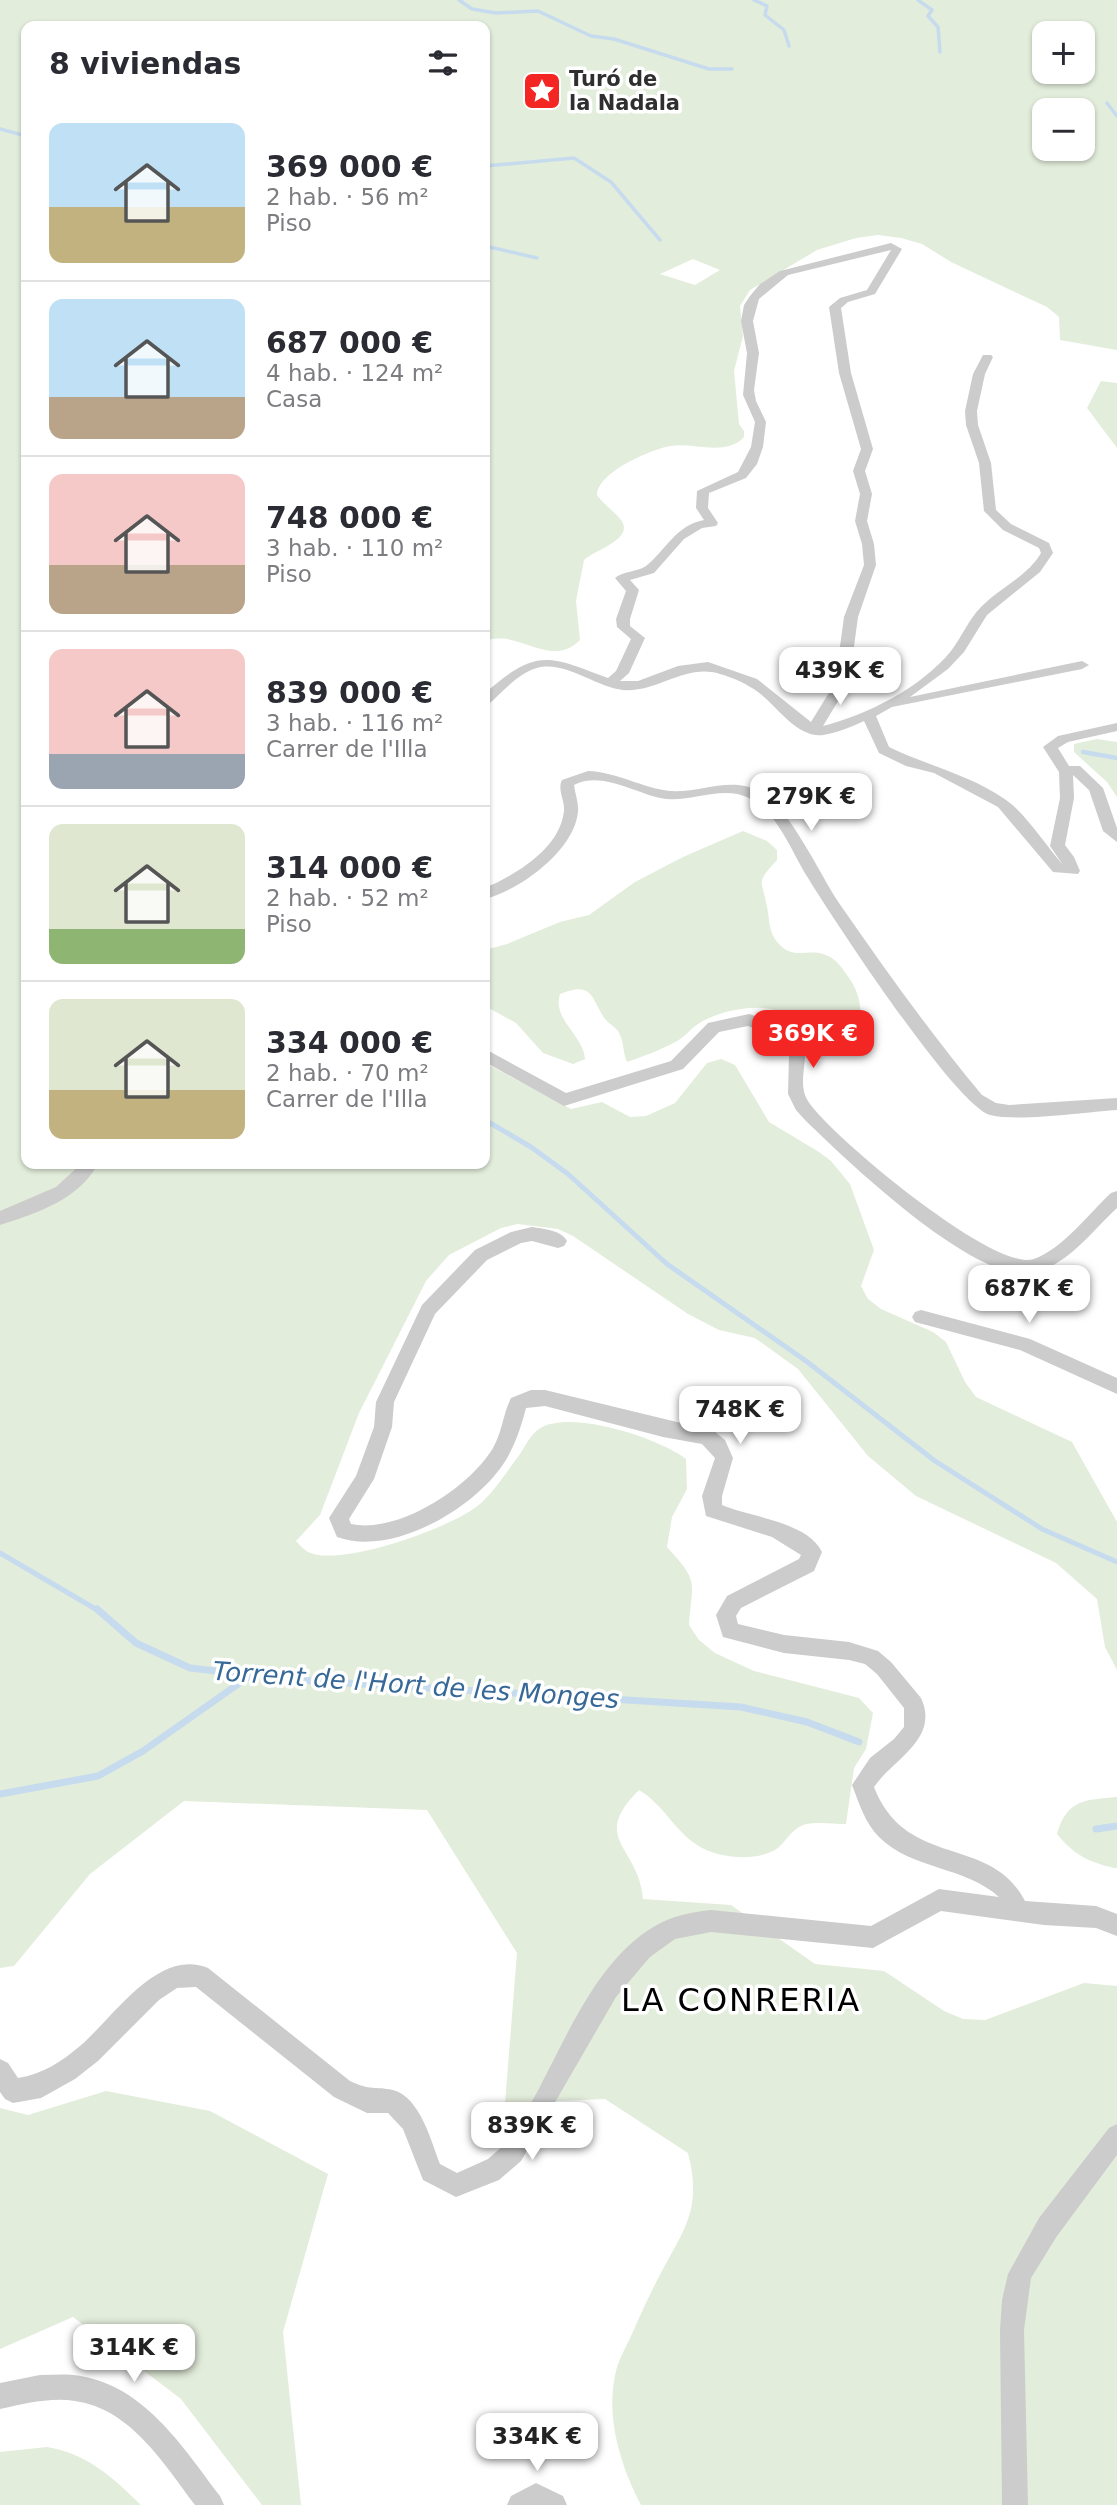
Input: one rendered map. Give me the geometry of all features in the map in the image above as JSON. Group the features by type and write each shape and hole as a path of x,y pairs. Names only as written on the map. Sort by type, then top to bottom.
{"street":[{"path":"609,684 622,673 638,638 624,627 623,619 634,590 621,578 649,570 680,536 699,525 712,523 702,508 703,491 711,485 726,485 744,474 755,453 760,434 760,416 750,400 753,350 747,320 751,301 768,281 784,273 809,265 837,262 882,246 891,246 897,249 871,292 844,300 835,307 845,373 867,449 859,471 866,494 861,521 868,544 870,565 851,617 842,683 814,729"},
{"path":"490,696 531,666 542,664 563,666 609,684 628,686 644,683 681,668 696,666 720,669 761,688 796,721 814,729 832,729 883,707 940,669 956,654 981,614 1018,584 1047,554 1045,546 1007,527 990,512 985,463 972,425 971,411 979,374 987,357"},
{"path":"883,707 1082,666"},
{"path":"868,714 875,735 884,750 939,771 1003,804 1058,869 1065,872 1073,871 1067,857 1057,846 1067,798 1066,771 1054,757 1051,747 1063,739 1117,727"},
{"path":"1066,771 1075,769 1096,788 1108,828 1117,837"},
{"path":"490,892 528,873 546,857 564,831 572,813 567,783 573,779 594,775 666,796 720,786 749,791 772,806 782,817 798,850 846,923 976,1099 992,1109 1009,1111 1117,1104"},
{"path":"490,1058 564,1100 677,1065 714,1027 749,1020 780,1032 797,1054 794,1074 800,1104 862,1164 941,1228 1000,1261 1029,1267 1054,1256 1117,1198"},
{"path":"0,1218 34,1207 59,1194 85,1169"},
{"path":"558,1241 532,1234 517,1237 481,1255 428,1310 385,1402 383,1427 364,1479 339,1518 344,1531 356,1536 387,1532 443,1506 492,1464 510,1428 518,1404 531,1398 545,1398 663,1429 708,1437 718,1446 724,1458 712,1496 713,1510 727,1517 788,1533 812,1552 807,1565 734,1602 726,1615 730,1632 784,1644 849,1651 871,1657 884,1668 914,1705 914,1730 901,1746 877,1765 863,1786 869,1809 889,1835 913,1848 983,1875 1006,1888 1018,1910"},
{"path":"921,1317 1024,1344 1117,1386"},
{"path":"0,2071 13,2091 41,2086 67,2071 89,2053 151,1992 174,1977 200,1976 341,2089 367,2101 393,2102 412,2120 431,2172 456,2185 483,2176 507,2159 525,2134 591,2014 641,1950 662,1934 685,1924 711,1921 873,1937 939,1900 1096,1917 1117,1925"},
{"path":"1015,2505 1012,2330 1014,2300 1020,2274 1032,2249 1117,2136"},
{"path":"0,2396 68,2385 90,2389 117,2401 134,2411 153,2430 211,2505"},
{"path":"520,2505 536,2496 554,2505"}],"green space":[{"path":"0,0 1117,0 1117,350 1060,340 1059,317 1047,307 951,262 922,244 878,235 856,238 817,250 750,290 740,306 743,336 734,371 739,424 744,431 744,437 737,443 719,448 679,445 661,448 626,463 600,486 597,495 621,520 623,533 584,560 576,601 580,640 571,647 554,651 507,639 490,640 490,21 21,21 21,1169 490,1169 490,1066 571,1109 602,1102 630,1117 646,1116 675,1103 707,1063 721,1059 735,1065 769,1122 831,1161 850,1184 874,1250 861,1286 868,1299 881,1309 933,1332 946,1342 965,1382 976,1397 1072,1442 1117,1522 1117,1670 1105,1647 1097,1599 1056,1563 916,1496 868,1456 798,1369 755,1338 719,1330 688,1314 573,1236 558,1229 518,1224 501,1228 449,1255 426,1281 359,1413 320,1515 296,1541 308,1552 324,1555 345,1554 396,1543 447,1523 480,1504 501,1480 533,1434 553,1423 592,1424 614,1429 657,1443 686,1459 687,1489 672,1517 667,1547 685,1568 692,1583 689,1625 699,1640 715,1653 754,1671 859,1698 873,1713 866,1749 854,1768 846,1824 803,1825 794,1830 779,1847 766,1854 735,1857 715,1853 697,1845 655,1802 639,1790 625,1807 618,1821 617,1832 640,1881 643,1899 731,1905 815,1964 884,1971 944,2011 963,2019 985,2020 1084,1983 1117,1986 1117,2505 641,2505 616,2440 613,2388 621,2358 690,2214 693,2187 688,2153 605,2099 505,2103 517,1953 427,1810 184,1801 90,1874 14,1966 0,1968","holes":["693,259 720,270 695,285 660,274"]},
{"path":"1101,381 1117,383 1117,448 1087,408"},
{"path":"1097,739 1117,742 1117,797 1107,782 1074,752 1074,744"},
{"path":"743,831 767,841 777,850 777,860 762,882 772,935 784,948 794,953 817,953 831,957 853,984 860,1002 860,1021 850,1050 837,1054 822,1045 789,1016 772,1009 750,1008 706,1019 677,1041 627,1062 619,1032 605,1019 590,994 579,989 560,994 559,1003 560,1012 583,1050 585,1059 573,1064 543,1053 516,1023 490,1009 490,949 560,922 589,915 635,882 683,857"},
{"path":"1117,1797 1117,1868 1114,1868 1082,1857 1057,1834 1061,1822 1072,1808 1087,1801"},
{"path":"106,2091 210,2111 328,2174 283,2332 301,2505 262,2505 181,2399 73,2317 0,2349 0,2108 28,2115"},
{"path":"47,2447 62,2450 87,2461 109,2476 141,2505 0,2505 0,2452"}],"waterway":[{"path":"459,0 472,9 496,13 538,11 591,36 614,39 709,69 732,69"},
{"path":"754,0 767,6 765,15 784,30 789,46"},
{"path":"918,0 932,10 928,16 938,27 940,52"},
{"path":"1107,103 1117,116"},
{"path":"0,129 21,135"},
{"path":"490,166 574,158 611,182 660,240"},
{"path":"490,247 537,258"},
{"path":"1083,752 1117,758"},
{"path":"490,1123 531,1147 568,1174 667,1264 806,1361 935,1461 1042,1529 1117,1562"},
{"name":"Torrent de l'Hort de les Monges","path":"0,1553 99,1611"},
{"name":"Torrent de l'Hort de les Monges","path":"97,1609 136,1643 190,1668 297,1680 741,1707 807,1722 859,1742"},
{"path":"0,1794 98,1776 143,1751 251,1675"},
{"name":"Torrent de l'Hort de les Monges","path":"1096,1829 1117,1826"}],"place":[{"name":"Turó de la Nadala","path":"542,91"}],"district":[{"name":"LA CONRERIA","path":"741,2000"}]}
